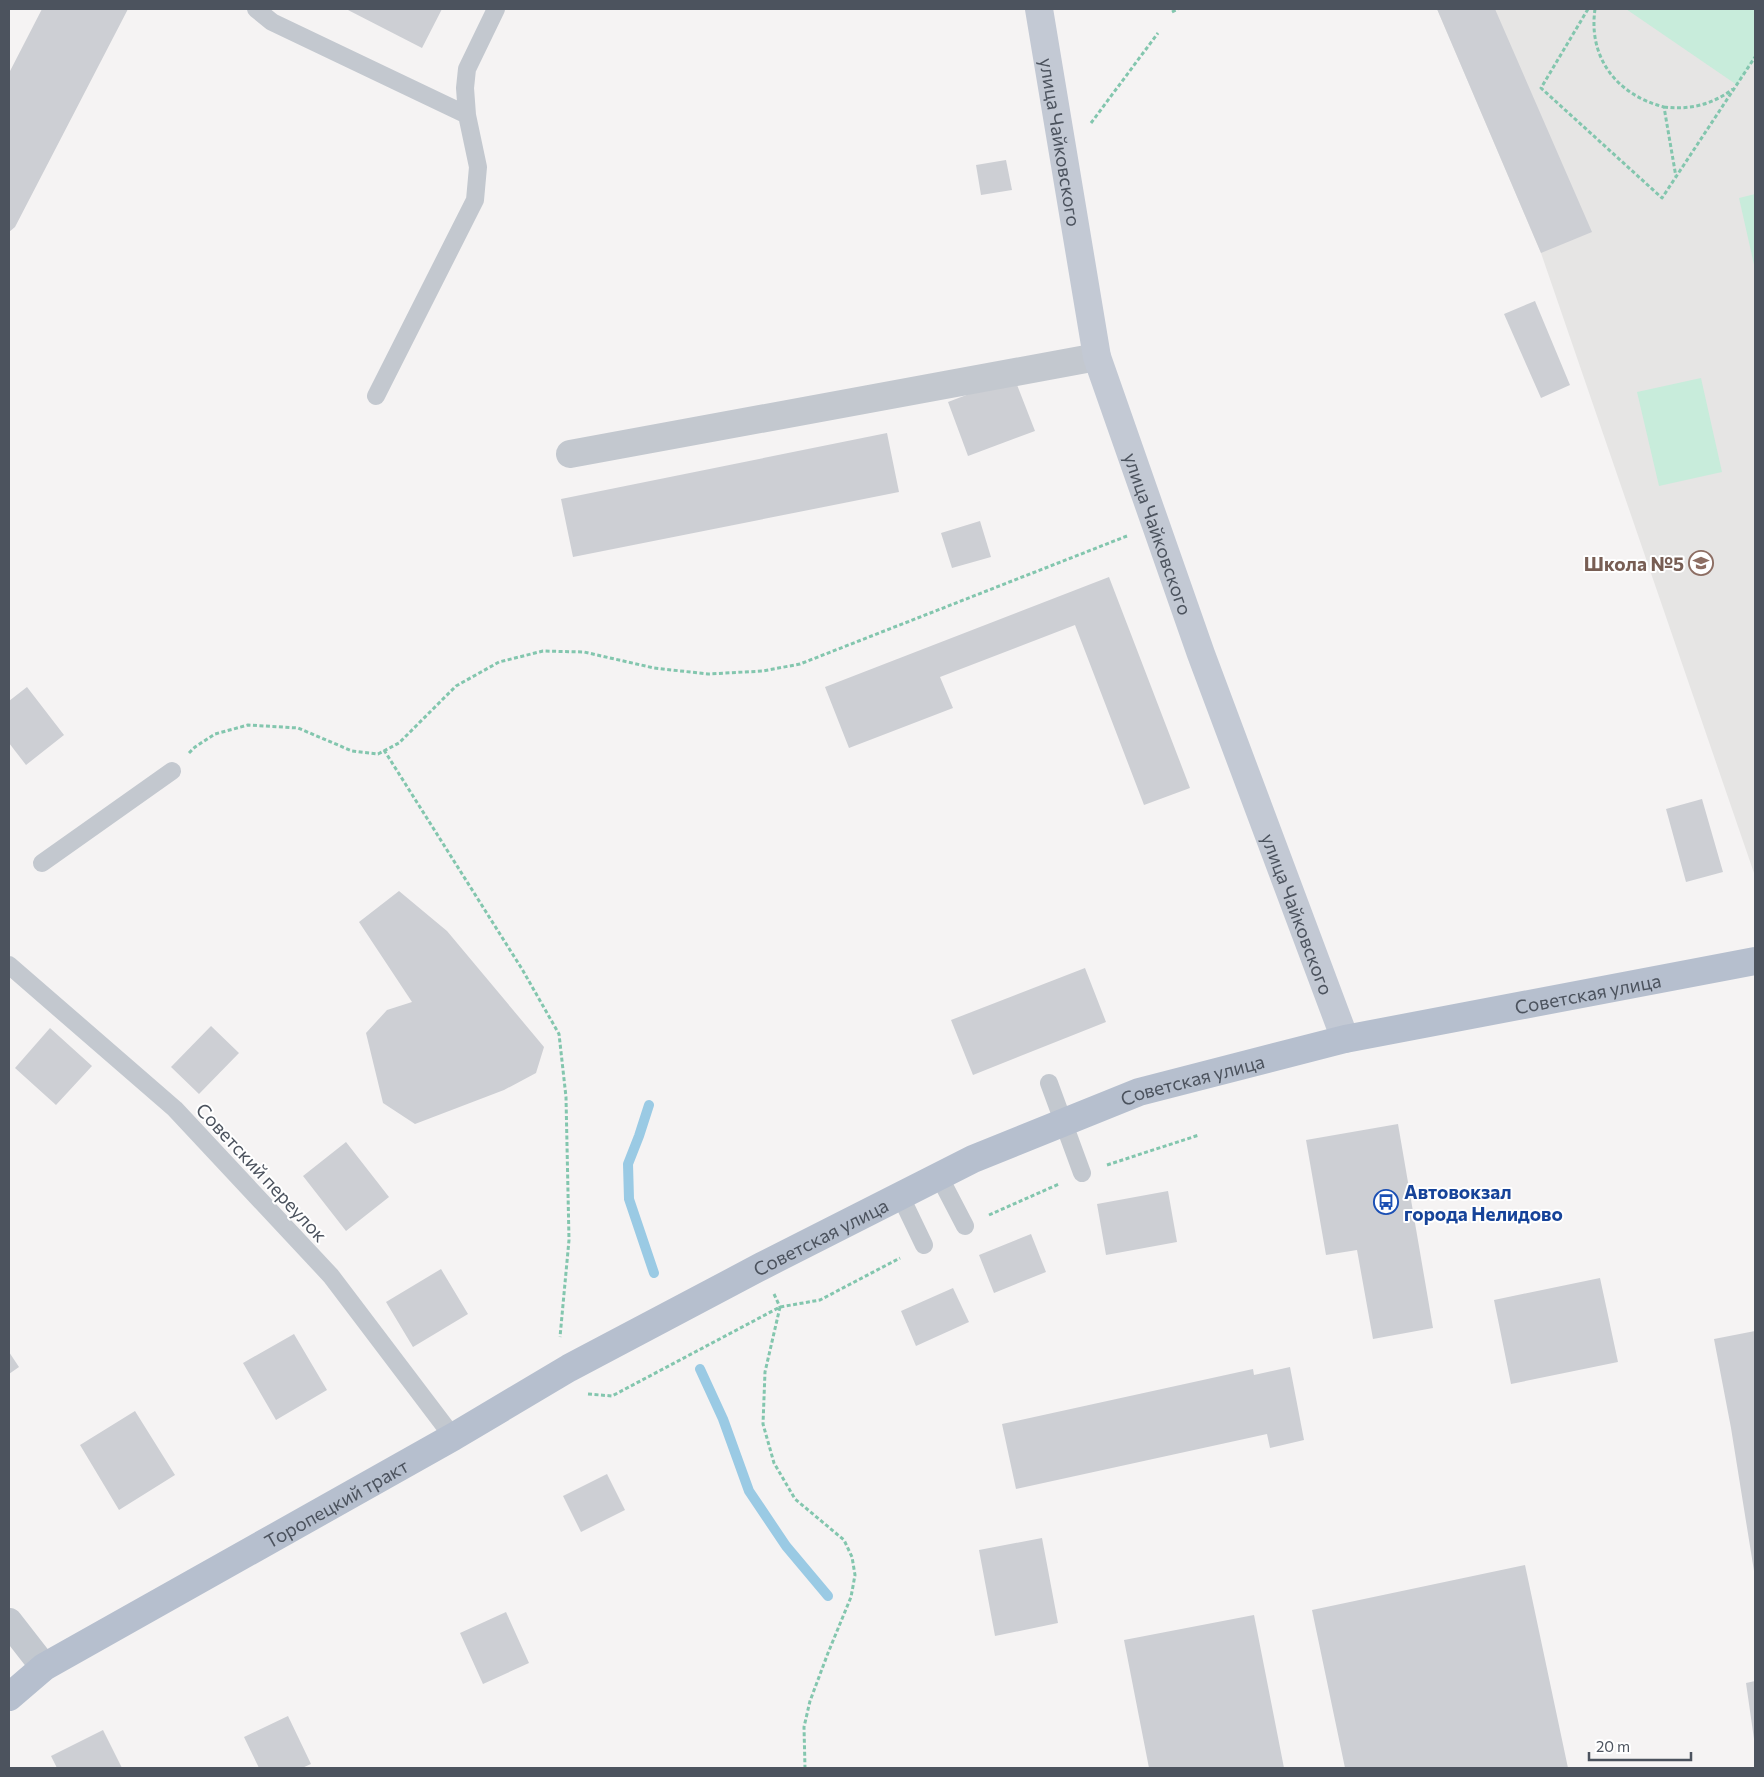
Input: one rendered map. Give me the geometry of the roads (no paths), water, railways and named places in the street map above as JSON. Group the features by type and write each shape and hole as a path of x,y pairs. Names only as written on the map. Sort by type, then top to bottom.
{"main road":[{"name":"Советская улица","path":"668,1314 973,1159 1139,1092 1345,1040 1755,961"},
{"name":"Торопецкий тракт","path":"9,1697 44,1667 453,1437 569,1368 668,1314"}],"street":[{"name":"улица Чайковского","path":"1039,9 1097,357 1204,663 1345,1040"},
{"path":"570,454 1097,357"},
{"path":"9,1622 44,1667"}],"lane":[{"path":"256,9 272,22 467,115"},
{"path":"376,396 475,200 478,167 467,115 465,88 468,69 496,9"},
{"path":"42,863 172,771"},
{"name":"Советский переулок","path":"9,965 175,1110 216,1153 331,1276 453,1437"},
{"path":"1049,1083 1082,1173"},
{"path":"939,1176 965,1226"},
{"path":"900,1195 924,1245"}],"waterway":[{"path":"649,1105 628,1164 629,1199 654,1273"},
{"path":"700,1369 723,1419 749,1491 786,1546 828,1596"}],"place":[{"name":"Школа №5","path":"1701,563"},
{"name":"Автовокзал города Нелидово","path":"1386,1202"}]}
